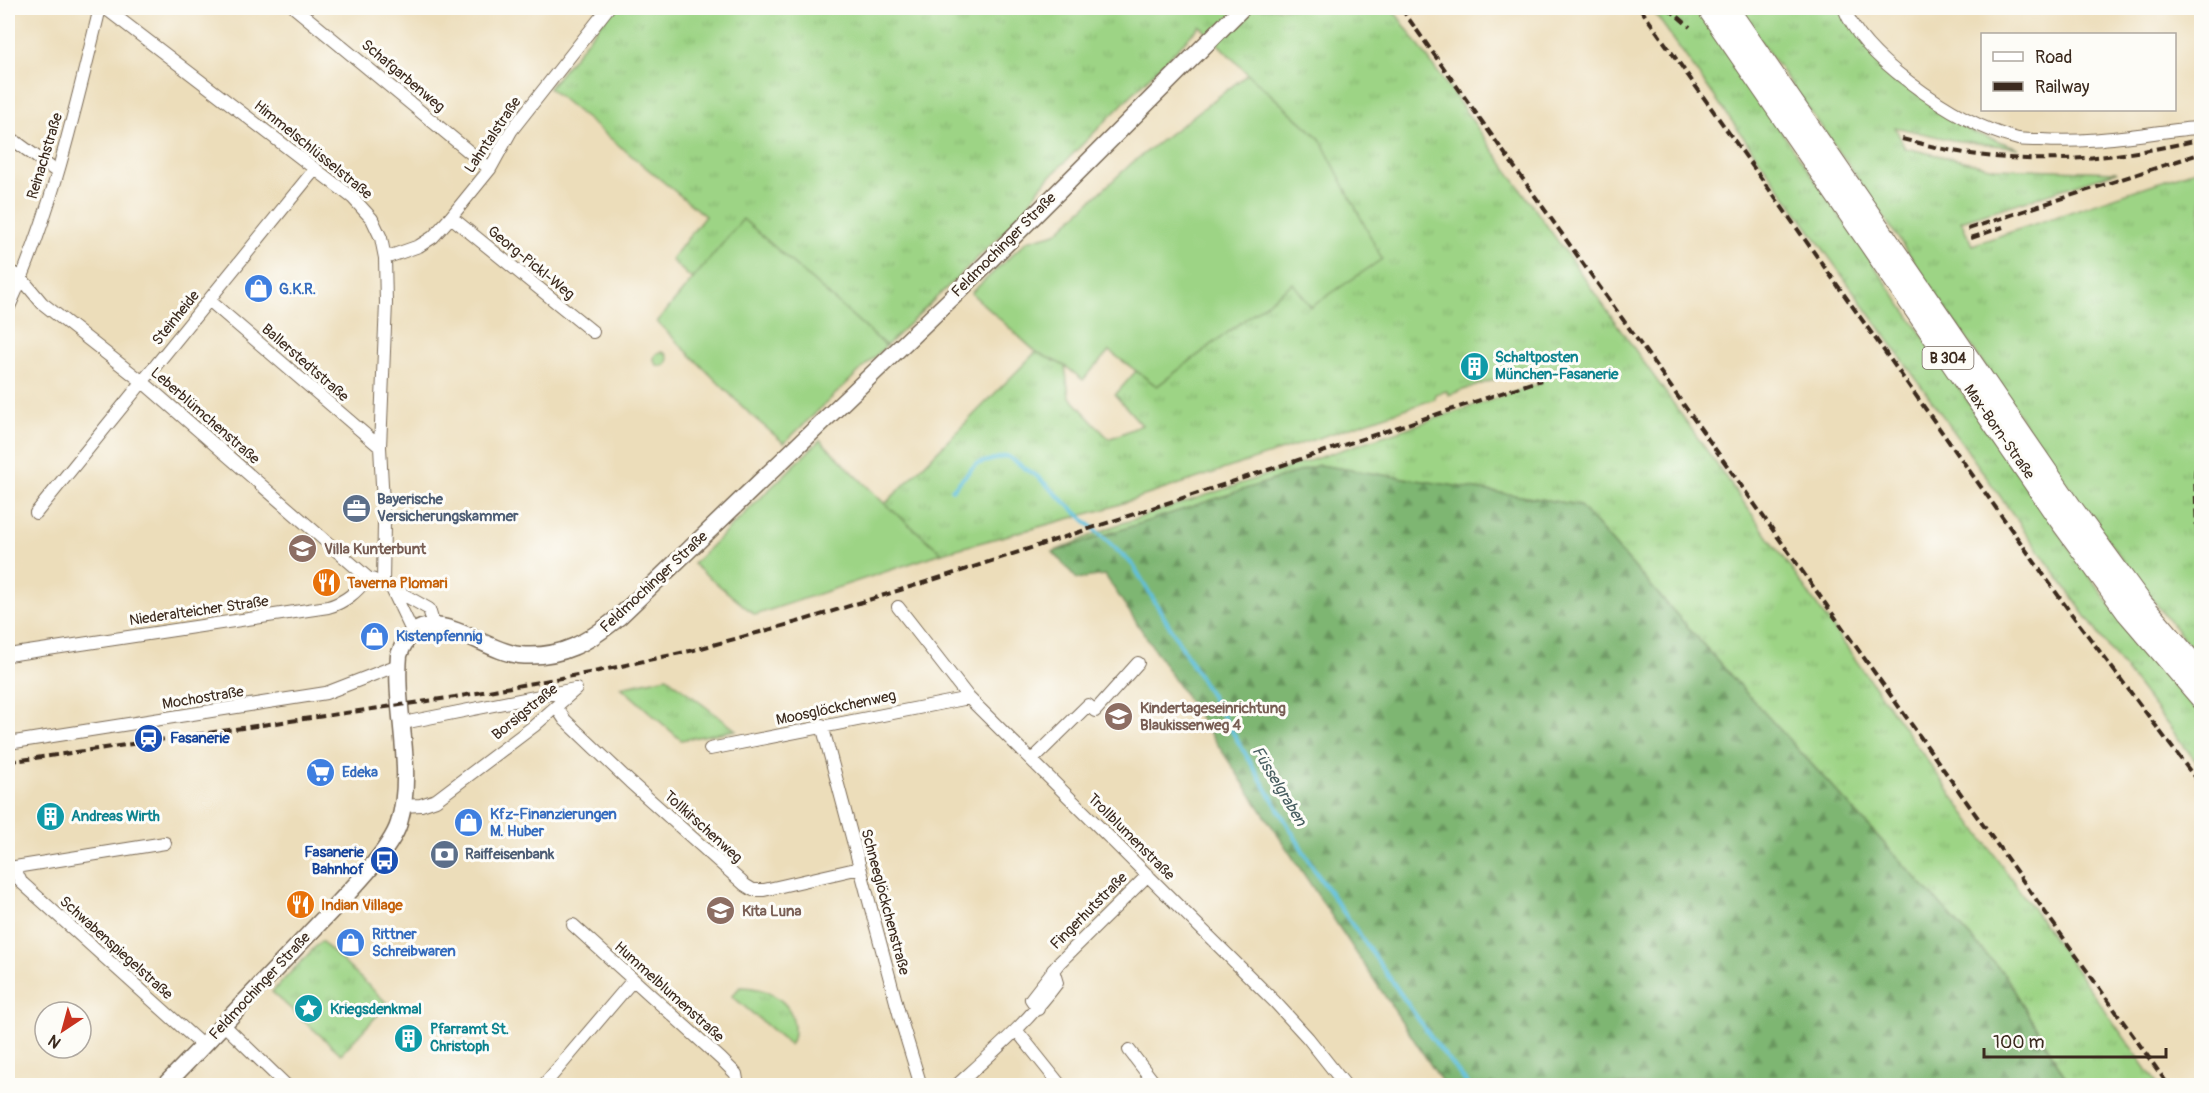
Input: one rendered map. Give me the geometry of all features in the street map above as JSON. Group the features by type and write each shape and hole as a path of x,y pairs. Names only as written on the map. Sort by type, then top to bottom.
{"main road":[{"name":"Feldmochinger Straße","path":"434,626 453,628 493,647 518,655 546,655 570,649 595,637 620,616 958,292 1242,8"},
{"name":"Max-Born-Straße","path":"1707,8 2055,514 2127,613 2202,700"},
{"name":"Max-Born-Straße","path":"1728,8 2071,506 2142,603 2202,672"},
{"path":"413,633 434,626"},
{"name":"Feldmochinger Straße","path":"164,1086 224,1025 382,853 399,824 404,770 398,665 402,648 413,633"}],"street":[{"name":"Reinachstraße","path":"8,309 22,279 57,172 100,8"},
{"name":"Himmelschlüsselstraße","path":"105,8 353,198 372,219 381,238 385,258 386,303 380,447 388,586"},
{"name":"Schafgarbenweg","path":"295,8 490,169"},
{"name":"Lahntalstraße","path":"385,258 419,246 451,218 490,169 511,131 608,8"},
{"path":"1844,8 1864,39 1898,74 1937,104 1982,127 2019,139 2064,142 2195,128"},
{"path":"8,136 57,172"},
{"name":"Steinheide","path":"36,513 315,169"},
{"name":"Georg-Pickl-Weg","path":"451,218 593,332"},
{"name":"Leberblümchenstraße","path":"8,270 22,279 42,303 144,382 368,578"},
{"name":"Ballerstedtstraße","path":"210,301 380,447"},
{"path":"368,578 388,586 429,609 434,626"},
{"name":"Niederalteicher Straße","path":"8,655 328,607 347,600 368,578"},
{"path":"388,586 413,633"},
{"name":"Trollblumenstraße","path":"898,607 969,698 1288,1016 1346,1086"},
{"path":"1032,760 1088,705 1095,711 1138,663"},
{"name":"Mochostraße","path":"8,743 326,693 398,665"},
{"name":"Borsigstraße","path":"402,723 576,689 557,708 436,800 421,806 402,806"},
{"name":"Moosglöckchenweg","path":"710,749 822,725 969,698"},
{"name":"Tollkirschenweg","path":"557,708 565,720 630,782 753,890 764,890 860,868"},
{"name":"Schneeglöckchenstraße","path":"822,725 900,1017 921,1086"},
{"path":"11,867 165,843"},
{"name":"Schwabenspiegelstraße","path":"11,867 21,882 203,1046"},
{"name":"Fingerhutstraße","path":"956,1086 1038,1009 1057,983 1053,970 1148,875"},
{"name":"Hummelblumenstraße","path":"573,925 721,1059 736,1074 738,1086"},
{"path":"543,1086 633,980"},
{"path":"224,1025 287,1086"},
{"path":"1017,1031 1061,1086"},
{"path":"1129,1050 1151,1084"}],"green space":[{"path":"613,8 1392,8 2158,1085 2070,1085 2005,975 1748,695 1579,505 1319,465 1053,552 1114,526 1539,384 1541,380 1536,366 1448,395 1447,391 1435,394 1435,399 1105,509 942,553 885,504 1036,352 1065,366 1069,396 1109,439 1142,425 1115,395 1136,371 1157,386 1293,282 1312,306 1320,139 1248,74 1200,26 1041,186 1018,219 886,346 743,220 693,280 671,260 705,216 549,88"},
{"path":"1651,8 1696,8 2082,566 2118,615 2201,714 2201,768 2110,650"},
{"path":"1737,8 1844,8 1890,74 1972,132 2019,148 1952,140 1895,127 1905,148 1995,168 2117,172 1961,221 1972,245 2201,168 2201,660 2067,484 1858,179"},
{"path":"1248,74 1320,139 1382,259 1311,307 1293,283 1157,386 1109,351 1083,380 1065,366 1036,352 971,293 1027,241 1056,233 1133,162"},
{"path":"743,219 886,346 784,443 751,415 657,322"},
{"path":"661,352 666,354 668,359 666,364 661,366 656,364 654,359 656,354"},
{"path":"820,440 885,504 942,553 755,615 693,564"},
{"path":"1319,465 1579,505 1748,695 2005,975 2070,1085 1444,1085 1105,575 1077,579 1053,552"},
{"path":"667,677 736,730 681,740 621,687"},
{"path":"321,941 388,1004 341,1054 272,992"},
{"path":"740,987 767,992 782,1002 792,1017 794,1026 794,1036 790,1045 732,996"}],"waterway":[{"name":"Füsselgraben","path":"952,490 976,464 1007,456 1038,477 1133,565 1317,874 1430,1036 1469,1086"}],"railway":[{"path":"1401,8 2169,1086"},
{"path":"1640,8 2070,612 2202,787"},
{"path":"1668,8 1690,27"},
{"path":"1902,139 1969,154 2035,159 2118,155 2202,139"},
{"path":"1968,229 2202,153"},
{"path":"1971,238 2003,227"},
{"path":"8,762 455,697 594,672 694,650 801,621 958,572 1541,380"},
{"path":"2197,532 2195,473 2202,430"}],"place":[{"name":"G.K.R.","path":"258,289"},
{"name":"Schaltposten München-Fasanerie","path":"1474,366"},
{"name":"Bayerische Versicherungskammer","path":"356,508"},
{"name":"Villa Kunterbunt","path":"303,549"},
{"name":"Taverna Plomari","path":"326,583"},
{"name":"Kistenpfennig","path":"375,636"},
{"name":"Kindertageseinrichtung Blaukissenweg 4","path":"1119,717"},
{"name":"Fasanerie","path":"149,738"},
{"name":"Edeka","path":"321,772"},
{"name":"Andreas Wirth","path":"50,816"},
{"name":"Kfz-Finanzierungen M. Huber","path":"469,823"},
{"name":"Raiffeisenbank","path":"444,854"},
{"name":"Fasanerie Bahnhof","path":"385,861"},
{"name":"Indian Village","path":"300,905"},
{"name":"Kita Luna","path":"721,911"},
{"name":"Rittner Schreibwaren","path":"351,943"},
{"name":"Kriegsdenkmal","path":"309,1009"},
{"name":"Pfarramt St. Christoph","path":"409,1038"}]}
